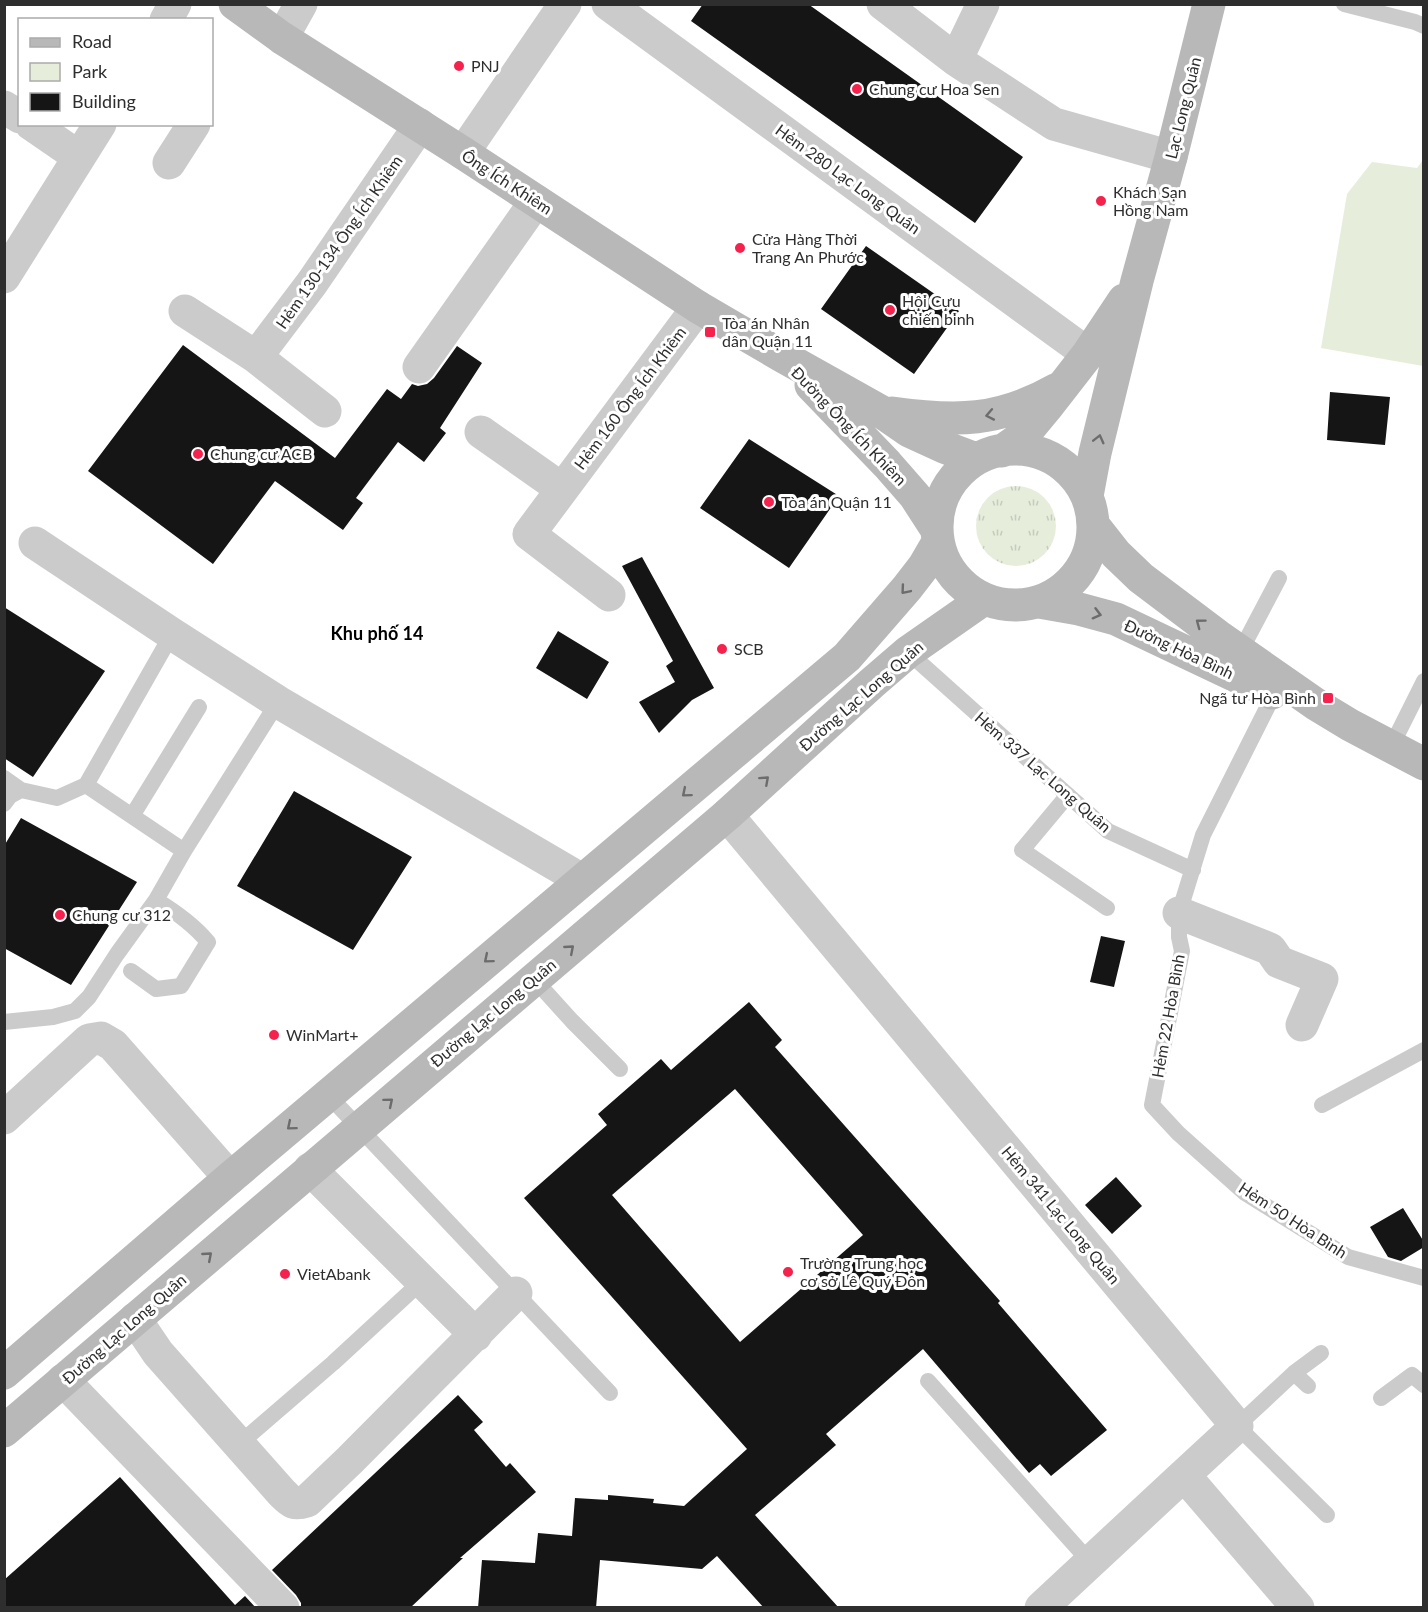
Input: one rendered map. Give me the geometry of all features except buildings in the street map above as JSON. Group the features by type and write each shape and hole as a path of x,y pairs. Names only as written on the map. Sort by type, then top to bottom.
{"main road":[{"name":"Ông Ích Khiêm","path":"235,4 282,38 420,125 698,307 782,356"},
{"name":"Lạc Long Quân","path":"1137,281 1209,4"},
{"path":"1137,281 1095,453 1090,511 1093,541 1086,561 1074,580 1057,594 1039,602 1021,605 1002,604 984,599 954,576 944,560 938,536 937,518 946,490 965,467 1022,437 1088,354 1137,281"},
{"name":"Đường Ông Ích Khiêm","path":"782,356 880,411 909,431 944,447 989,455"},
{"name":"Đường Ông Ích Khiêm","path":"782,356 915,496 938,536"},
{"path":"880,411 944,419 970,418 1019,407 1064,385"},
{"path":"989,455 1015,450 1033,452 1050,458 1078,481 1090,511"},
{"name":"Đường Hòa Bình","path":"1090,511 1116,554 1141,578 1240,652 1317,705 1424,764"},
{"path":"6,1369 847,657 924,567 938,536"},
{"name":"Đường Lạc Long Quân","path":"4,1431 727,815 908,652 984,599"},
{"name":"Đường Hòa Bình","path":"1039,602 1116,619 1274,694 1317,705"}],"street":[{"path":"167,18 175,4"},
{"path":"282,38 301,4"},
{"path":"463,153 565,4"},
{"name":"Hẻm 280 Lạc Long Quân","path":"608,4 1088,354"},
{"path":"883,4 956,60 1054,124 1171,157"},
{"path":"956,60 983,4"},
{"path":"4,107 18,116"},
{"name":"Hẻm 130-134 Ông Ích Khiêm","path":"256,357 312,283 420,125"},
{"path":"34,126 80,157"},
{"path":"4,277 99,126"},
{"path":"169,163 183,128"},
{"path":"419,367 536,201"},
{"name":"Hẻm 160 Ông Ích Khiêm","path":"609,595 529,534 698,307"},
{"path":"185,311 256,357 325,411"},
{"path":"481,432 562,489"},
{"path":"35,543 278,702 582,880"},
{"name":"Hẻm 341 Lạc Long Quân","path":"727,815 1237,1426"},
{"path":"1179,913 1270,949 1279,962 1322,979 1302,1025"},
{"path":"4,1118 89,1040 101,1038 113,1045 230,1178"},
{"path":"310,1169 476,1335"},
{"path":"135,1319 158,1353 282,1494 298,1504 307,1501 350,1460 516,1293"},
{"path":"63,1380 283,1608"},
{"path":"1041,1608 1237,1426"},
{"path":"1185,1475 1298,1608"}],"lane":[{"path":"1344,4 1424,26"},
{"path":"1240,652 1279,578"},
{"path":"4,778 21,790 57,798 86,785 172,634"},
{"name":"Hẻm 337 Lạc Long Quân","path":"908,652 1107,831 1193,870"},
{"path":"1391,747 1424,681"},
{"name":"Hẻm 22 Hòa Bình","path":"1178,1132 1152,1105 1182,951 1179,937 1179,913 1203,835 1274,694"},
{"path":"4,1022 53,1017 75,1011 89,997 156,900 184,851 278,702"},
{"path":"132,816 199,707"},
{"path":"86,785 184,851"},
{"path":"4,804 10,796 21,790"},
{"path":"1068,795 1022,850 1107,908"},
{"path":"131,971 156,989 181,986 208,942 180,914 156,900"},
{"path":"534,979 620,1069"},
{"path":"1322,1105 1424,1050"},
{"path":"328,1095 610,1393"},
{"name":"Hẻm 50 Hòa Bình","path":"1178,1132 1245,1193 1347,1257 1424,1278"},
{"path":"239,1444 333,1363 422,1281"},
{"path":"1321,1353 1294,1373 1237,1426 1327,1515"},
{"path":"1294,1373 1308,1386"},
{"path":"1381,1398 1412,1375 1424,1385"},
{"path":"928,1381 1090,1562"}],"green space":[{"path":"1423,160 1423,366 1321,348 1347,194 1372,162 1417,168"},
{"path":"1016,486 1031,489 1044,498 1053,511 1056,526 1053,541 1044,554 1031,563 1016,566 1001,563 988,554 979,541 976,526 979,511 988,498 1001,489"}],"place":[{"name":"PNJ","path":"459,66"},
{"name":"Chung cư Hoa Sen","path":"857,89"},
{"name":"Khách Sạn Hồng Nam","path":"1101,201"},
{"name":"Cửa Hàng Thời Trang An Phước","path":"740,248"},
{"name":"Hội Cựu chiến binh","path":"890,310"},
{"name":"Tòa án Nhân dân Quận 11","path":"710,332"},
{"name":"Chung cư ACB","path":"198,454"},
{"name":"Tòa án Quận 11","path":"769,502"},
{"name":"SCB","path":"722,649"},
{"name":"Ngã tư Hòa Bình","path":"1328,698"},
{"name":"Chung cư 312","path":"60,915"},
{"name":"WinMart+","path":"274,1035"},
{"name":"Trường Trung học cơ sở Lê Quý Đôn","path":"788,1272"},
{"name":"VietAbank","path":"285,1274"}],"district":[{"name":"Khu phố 14","path":"377,634"}]}
